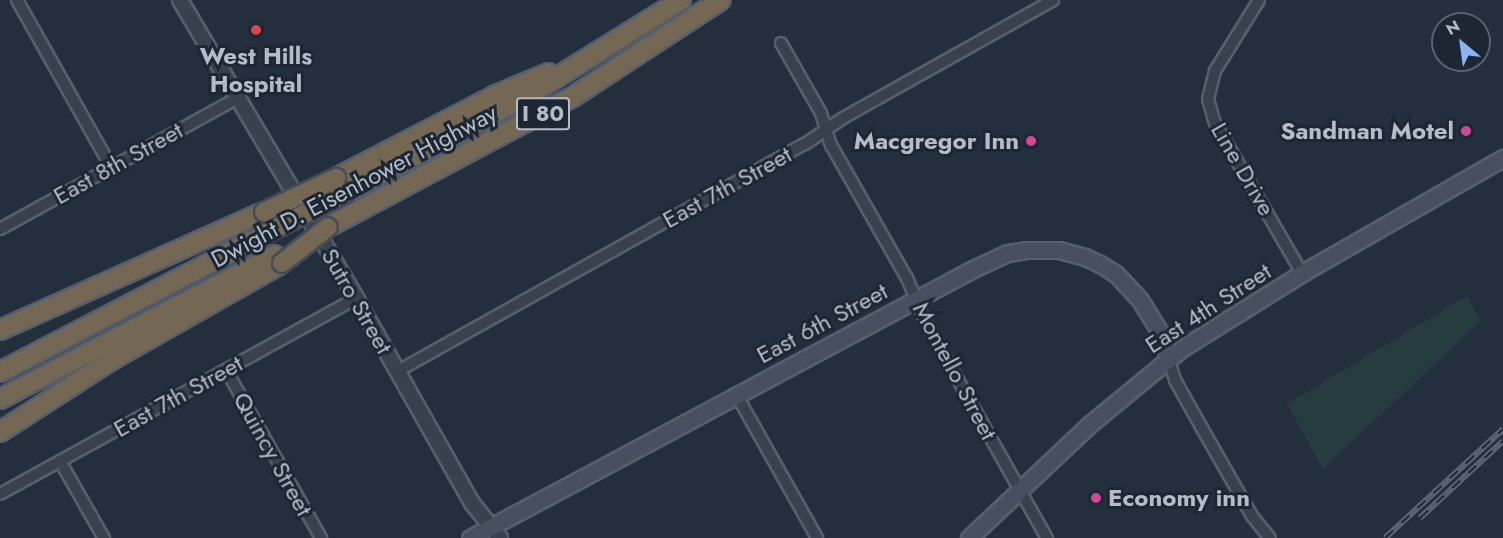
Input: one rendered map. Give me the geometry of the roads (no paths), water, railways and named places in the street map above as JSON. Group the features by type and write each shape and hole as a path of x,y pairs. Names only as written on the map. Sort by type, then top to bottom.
{"highway":[{"name":"Dwight D. Eisenhower Highway","path":"0,372 267,233 340,185 501,111 585,62 681,0"},
{"name":"Dwight D. Eisenhower Highway","path":"0,399 279,259 328,227 563,102 635,59 721,0"},
{"path":"0,330 264,212 340,185"},
{"path":"0,432 135,346 279,259"}],"main road":[{"name":"East 4th Street","path":"969,538 1090,424 1168,358 1302,273 1503,158"},
{"name":"East 6th Street","path":"470,538 495,533 736,394 992,259 1008,254 1044,249 1062,251 1100,264 1127,285 1140,300 1163,337 1168,358"}],"street":[{"path":"17,0 111,167"},
{"name":"Sutro Street","path":"180,0 356,298 472,503 495,533"},
{"name":"East 7th Street","path":"398,371 1053,0"},
{"name":"Line Drive","path":"1259,0 1215,71 1210,85 1210,113 1302,273"},
{"name":"Montello Street","path":"781,44 821,113 831,145 907,278 925,321 1047,538"},
{"name":"East 8th Street","path":"0,230 237,98"},
{"name":"East 7th Street","path":"0,494 356,298"},
{"path":"1168,358 1175,380 1251,516 1270,538"},
{"name":"Quincy Street","path":"226,370 321,538"},
{"path":"736,394 817,538"},
{"path":"60,461 104,538"}],"railway":[{"path":"1385,538 1503,429"},
{"path":"1420,518 1503,441"}],"place":[{"name":"West Hills Hospital","path":"256,30"},
{"name":"Sandman Motel","path":"1466,131"},
{"name":"Macgregor Inn","path":"1031,141"},
{"name":"Economy inn","path":"1096,498"}]}
